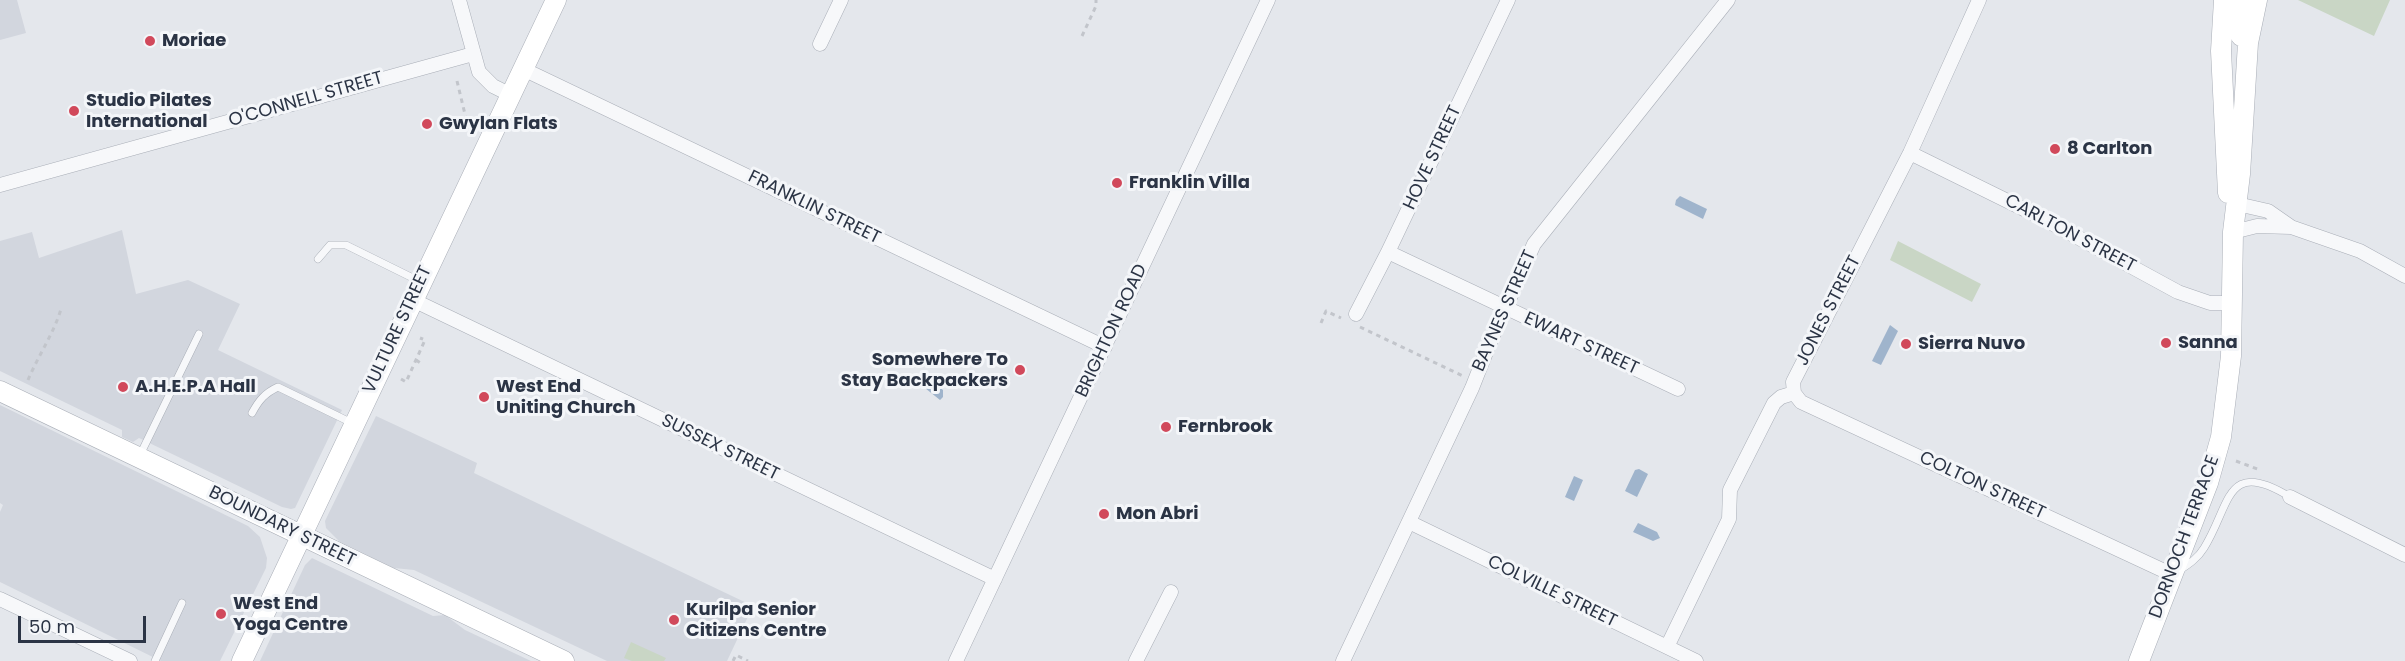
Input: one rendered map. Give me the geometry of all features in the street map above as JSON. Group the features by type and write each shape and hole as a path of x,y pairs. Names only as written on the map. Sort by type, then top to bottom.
{"street":[{"path":"459,0 479,72 493,86 511,95"},
{"name":"VULTURE STREET","path":"242,661 556,0"},
{"path":"820,44 841,0"},
{"name":"BRIGHTON ROAD","path":"956,661 1268,0"},
{"name":"HOVE STREET","path":"1354,320 1508,0"},
{"name":"BAYNES STREET","path":"1343,661 1472,388 1505,308 1537,240 1728,0"},
{"name":"JONES STREET","path":"1794,393 1793,382 1910,153 1979,0"},
{"name":"DORNOCH TERRACE","path":"2224,0 2221,51 2226,174 2233,208"},
{"path":"2237,0 2241,16 2244,99"},
{"name":"DORNOCH TERRACE","path":"2139,661 2208,483 2221,437 2231,356 2233,208 2248,43 2257,0"},
{"name":"O'CONNELL STREET","path":"0,185 473,54"},
{"name":"FRANKLIN STREET","path":"523,69 1105,347"},
{"name":"CARLTON STREET","path":"1910,153 2044,219 2178,292 2210,303 2233,303"},
{"path":"2233,208 2246,206 2268,211 2291,227 2360,251 2405,276"},
{"path":"2233,232 2256,226 2291,227"},
{"name":"EWART STREET","path":"1388,252 1678,389"},
{"name":"SUSSEX STREET","path":"417,291 995,579"},
{"name":"BOUNDARY STREET","path":"0,391 564,661"},
{"path":"1667,647 1729,519 1730,490 1774,403 1781,397 1794,393"},
{"name":"COLTON STREET","path":"1794,393 1801,402 2173,575"},
{"path":"2290,497 2405,555"},
{"name":"COLVILLE STREET","path":"1408,522 1696,661"},
{"path":"1136,661 1171,592"},
{"path":"0,599 130,661"}],"lane":[{"path":"318,259 330,245 346,245 417,291"},
{"path":"139,458 200,334"},
{"path":"252,413 258,401 266,393 278,387 354,424"},
{"path":"2173,575 2191,563 2204,549 2228,496 2239,486 2247,482 2261,482 2290,497"},
{"path":"155,661 182,603"}],"path":[{"path":"1082,36 1096,6 1096,0"},
{"path":"457,81 469,131"},
{"path":"27,380 47,338 55,328 61,309"},
{"path":"1321,323 1326,311 1354,320 1467,378"},
{"path":"401,379 406,382 425,340 420,338"},
{"path":"416,360 422,364"},
{"path":"733,661 736,655 748,661"}],"shaded area":[{"path":"0,0 17,0 26,33 0,40"},
{"path":"122,230 136,294 188,280 240,304 218,350 342,410 295,508 282,507 139,438 133,442 122,437 122,430 0,371 0,241 32,232 39,258"},
{"path":"0,405 248,526 260,537 267,558 266,568 220,661 161,661 0,582 0,512 3,505 0,503"},
{"path":"376,416 477,463 474,473 753,606 727,661 607,661 414,570 394,568 340,542 326,528 325,521"},
{"path":"312,558 433,616 445,615 465,630 531,661 260,661 305,565"}],"green space":[{"path":"2298,0 2390,0 2374,36"},
{"path":"1898,241 1981,284 1972,302 1890,260"},
{"path":"631,642 666,658 664,661 632,661 624,658"}],"water":[{"path":"1680,196 1707,209 1703,219 1675,205"},
{"path":"1890,325 1898,331 1881,365 1872,361"},
{"path":"929,379 943,390 943,397 940,400 925,388"},
{"path":"1639,469 1648,474 1637,497 1625,491 1635,470"},
{"path":"1574,476 1583,480 1574,501 1565,497"},
{"path":"1638,523 1657,532 1660,538 1653,541 1633,532"}],"place":[{"name":"Moriae","path":"150,41"},
{"name":"Studio Pilates International","path":"74,111"},
{"name":"Gwylan Flats","path":"427,124"},
{"name":"8 Carlton","path":"2055,149"},
{"name":"Franklin Villa","path":"1117,183"},
{"name":"Sanna","path":"2166,343"},
{"name":"Sierra Nuvo","path":"1906,344"},
{"name":"Somewhere To Stay Backpackers","path":"1020,370"},
{"name":"A.H.E.P.A Hall","path":"123,387"},
{"name":"West End Uniting Church","path":"484,397"},
{"name":"Fernbrook","path":"1166,427"},
{"name":"Mon Abri","path":"1104,514"},
{"name":"West End Yoga Centre","path":"221,614"},
{"name":"Kurilpa Senior Citizens Centre","path":"674,620"}]}
